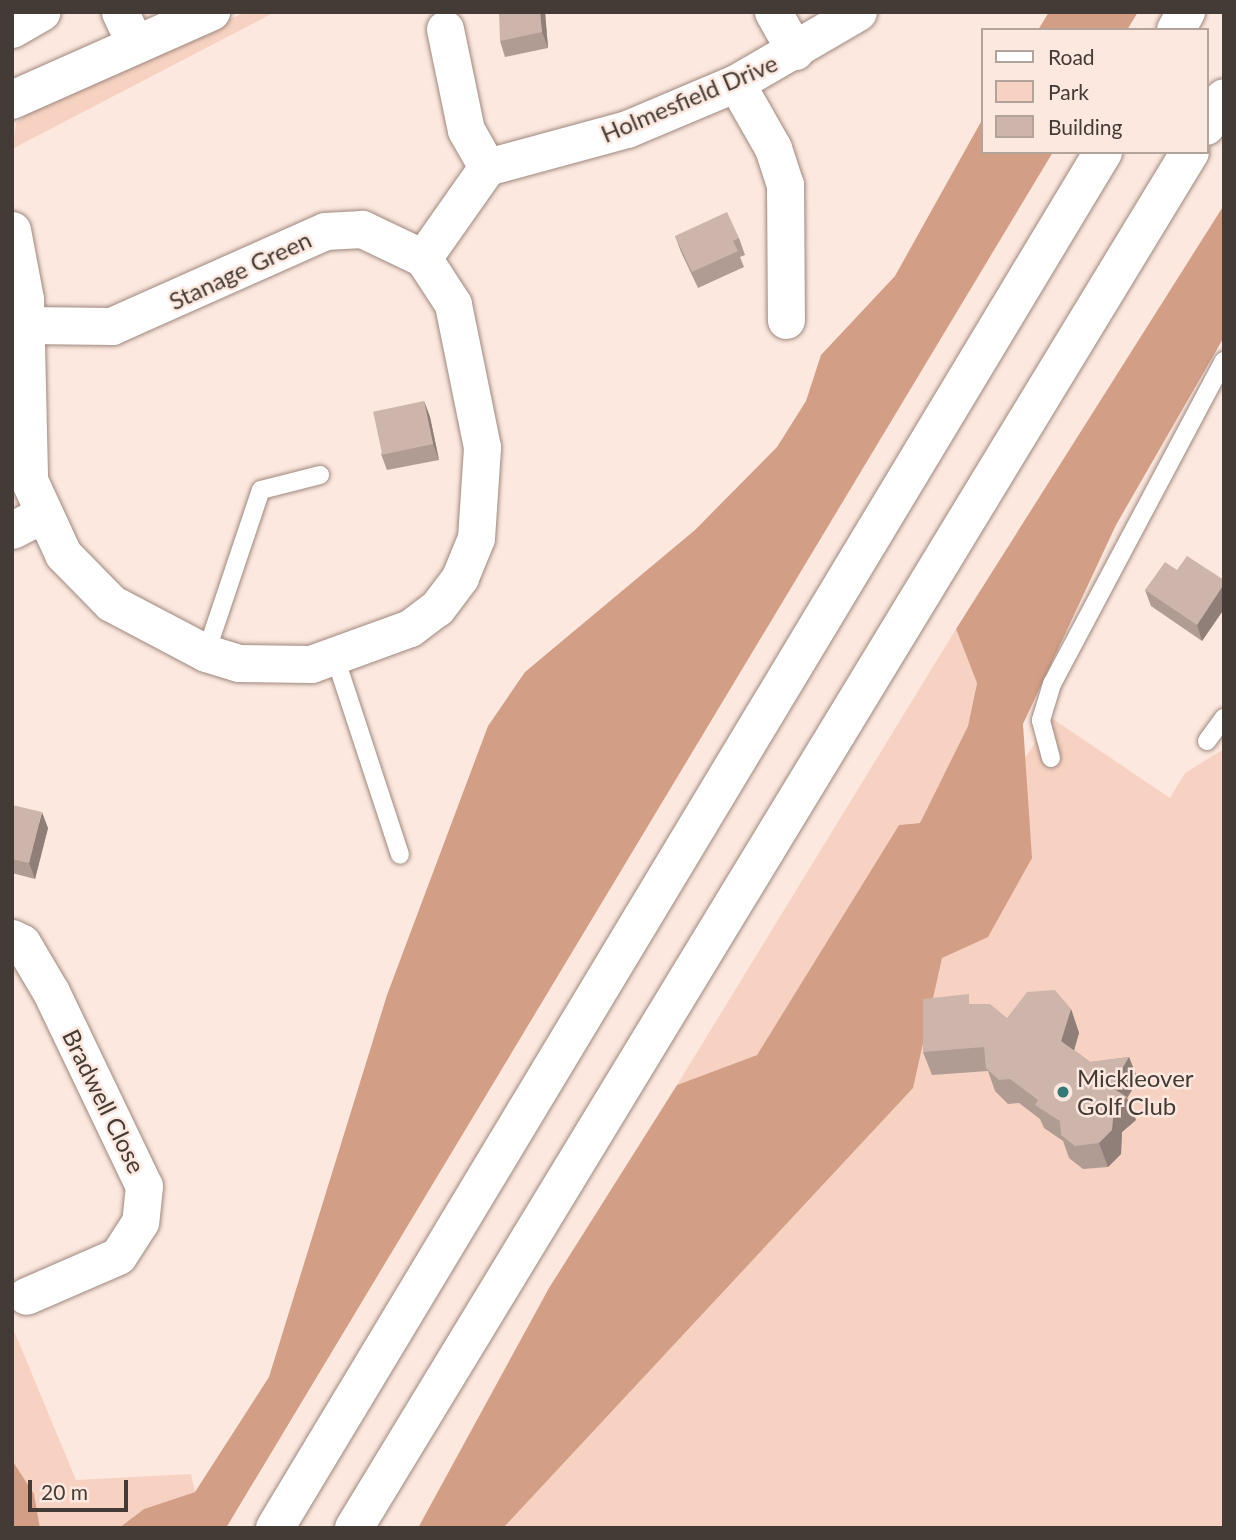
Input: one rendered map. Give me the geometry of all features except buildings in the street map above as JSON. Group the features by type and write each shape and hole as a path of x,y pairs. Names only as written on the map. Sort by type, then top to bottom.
{"main road":[{"path":"12,100 127,28 211,12"},
{"path":"1176,28 1186,12"},
{"path":"1208,123 1224,97"},
{"path":"275,1528 1102,154"},
{"path":"354,1528 1189,154"}],"street":[{"path":"12,29 41,12"},
{"name":"Holmesfield Drive","path":"773,12 794,51"},
{"name":"Holmesfield Drive","path":"487,167 627,129 736,83 858,12"},
{"path":"12,229 27,326 23,448 27,522 63,554 94,589 149,628 206,653 258,665 337,660 402,632 437,608 460,577 476,538 482,447 473,394 453,304 423,258 487,167 466,130 445,29"},
{"path":"736,83 773,148 785,184 786,320"},
{"name":"Stanage Green","path":"27,326 112,326 325,231 362,229 423,258"},
{"name":"Bradwell Close","path":"12,938 41,973 144,1186 140,1222 118,1256 26,1296"}],"lane":[{"path":"1051,758 1041,720 1052,684 1224,361"},
{"path":"206,653 261,490 320,475"},
{"path":"337,660 400,855"},
{"path":"1207,741 1224,718"}],"green space":[{"path":"246,12 275,12 12,149 16,123 42,103"},
{"path":"956,629 977,682 968,726 920,823 899,825 757,1055 677,1085"},
{"path":"1053,719 1170,798 1185,773 1224,749 1224,1528 482,1528 798,1207 946,865"},
{"path":"12,1326 76,1480 191,1474 195,1492 144,1509 119,1528 40,1528 34,1494 12,1460"}],"shaded area":[{"path":"1049,12 1138,12 1128,28 1039,28"},
{"path":"981,122 981,154 1052,154 226,1528 119,1528 144,1509 195,1492 269,1377 387,995 488,726 525,672 695,530 777,447 806,401 821,355 895,276"},
{"path":"1224,205 1224,337 1116,525 1023,724 1032,858 988,937 942,958 913,1088 503,1528 418,1528 549,1288 677,1085 757,1055 899,825 920,823 968,726 977,683 956,629"},
{"path":"12,1460 34,1494 40,1528 12,1528"}],"place":[{"name":"Mickleover Golf Club","path":"1063,1092"}]}
